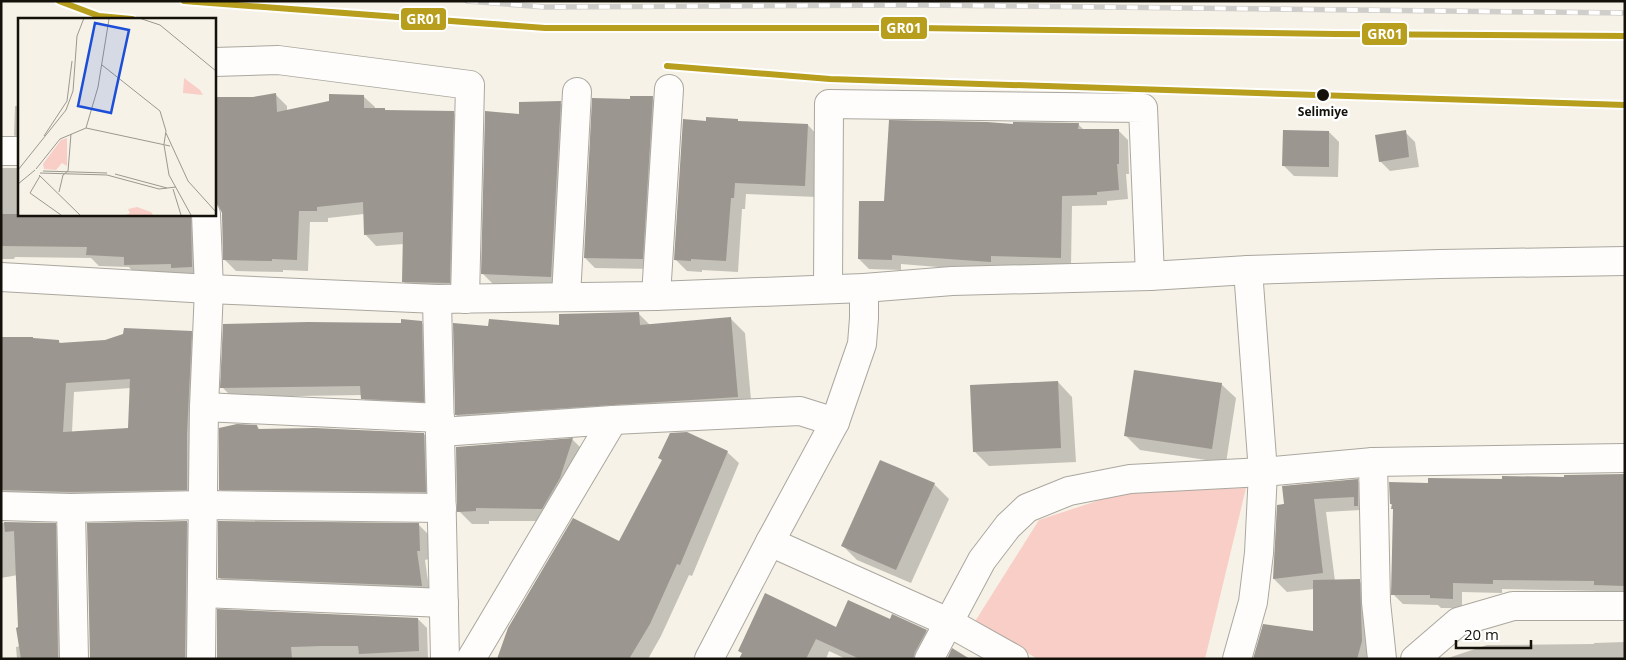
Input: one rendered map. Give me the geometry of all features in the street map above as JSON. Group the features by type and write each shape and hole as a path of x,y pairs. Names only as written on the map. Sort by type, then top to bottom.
{"street":[{"path":"215,62 278,60 470,85 465,298"},
{"path":"656,296 669,89"},
{"path":"566,297 577,92"},
{"path":"828,289 829,104 1143,108 1150,276"},
{"path":"1,151 18,151"},
{"path":"201,659 204,407 210,290 206,215"},
{"path":"1,277 210,290 437,299 656,296 864,288 952,280 1150,276 1248,270 1440,264 1625,261"},
{"path":"1237,659 1253,602 1263,472 1248,270"},
{"path":"709,659 835,422 862,344 864,288"},
{"path":"437,299 445,659"},
{"path":"204,407 440,425 614,420 800,411 835,422"},
{"path":"471,659 614,420"},
{"path":"929,659 982,560 1008,526 1027,508 1069,491 1130,479 1263,472 1374,462 1625,458"},
{"path":"1374,462 1376,602 1382,659"},
{"path":"1,506 71,508 202,505 442,508"},
{"path":"71,508 74,659"},
{"path":"770,542 948,622 1014,659"},
{"path":"202,593 444,603"},
{"path":"1415,659 1458,622 1513,606 1625,606"}],"shaded area":[{"path":"1246,488 1205,659 1038,659 974,623 1039,520 1124,492"}],"building":[{"path":"276,93 277,112 329,101 329,94 364,95 364,108 454,111 450,283 402,282 403,232 364,235 363,202 317,207 317,211 299,211 297,260 223,260 222,213 215,202 215,97 253,97"},
{"path":"630,96 653,96 643,259 584,258 592,98 630,99"},
{"path":"561,101 551,277 481,274 485,111 519,114 519,102"},
{"path":"706,117 738,119 738,121 808,124 805,186 735,183 734,198 731,198 726,261 674,260 683,119 706,121"},
{"path":"889,120 1013,124 1013,122 1079,123 1078,129 1119,129 1119,164 1117,164 1119,190 1097,192 1097,195 1062,196 1061,258 991,256 991,262 892,255 892,260 858,259 859,201 884,201"},
{"path":"1283,130 1329,131 1329,167 1282,166"},
{"path":"1406,130 1409,157 1379,162 1375,135"},
{"path":"1,214 122,217 122,215 191,215 192,267 171,268 171,264 124,265 124,257 86,255 87,247 1,246"},
{"path":"639,312 640,325 731,317 738,397 455,415 453,323 488,326 489,319 559,325 559,314"},
{"path":"401,319 422,321 424,402 361,399 360,386 220,388 223,324 308,322 401,323"},
{"path":"124,328 192,331 187,434 187,490 71,492 2,490 1,337 33,337 59,340 59,343 105,340 123,334","holes":["130,379 128,428 63,432 66,383"]},
{"path":"1134,370 1222,383 1212,449 1124,436"},
{"path":"1058,381 1061,448 973,452 970,385"},
{"path":"237,424 257,425 258,429 315,428 424,433 426,492 219,490 219,428"},
{"path":"687,432 728,451 680,565 677,564 650,624 629,659 497,659 508,628 573,518 619,541 662,460 658,458 670,433"},
{"path":"573,438 560,478 542,509 476,508 476,511 457,512 456,447"},
{"path":"880,460 935,483 896,570 841,546"},
{"path":"1625,474 1625,586 1594,585 1594,581 1493,580 1493,584 1453,583 1453,599 1430,598 1430,595 1391,595 1393,509 1391,509 1392,504 1390,504 1389,482 1428,483 1428,478 1502,479 1502,476 1564,477 1564,475"},
{"path":"1358,479 1358,506 1354,506 1354,497 1314,499 1323,573 1273,579 1277,505 1284,504 1282,486"},
{"path":"187,521 185,659 90,659 87,523"},
{"path":"218,521 419,523 420,551 417,551 422,586 218,578"},
{"path":"4,522 56,523 58,659 21,659 16,628 18,627 14,531 5,532"},
{"path":"1360,579 1362,641 1357,659 1253,659 1263,624 1313,631 1313,580"},
{"path":"765,593 836,627 848,600 890,619 892,614 927,630 913,659 860,659 816,639 806,659 739,659 742,653 738,651"},
{"path":"217,609 418,618 419,651 359,654 358,646 291,647 292,659 217,659"},
{"path":"952,648 970,659 947,659"}],"railway":[{"path":"467,1 545,7 919,5 1625,13"}],"transit line":[{"name":"GR01","path":"59,1 99,16 121,18"},
{"name":"GR01","path":"184,1 545,28 919,28 1625,36"},
{"name":"GR01","path":"667,66 830,79 1625,105"}],"place":[{"name":"Selimiye","path":"1323,95"}]}
